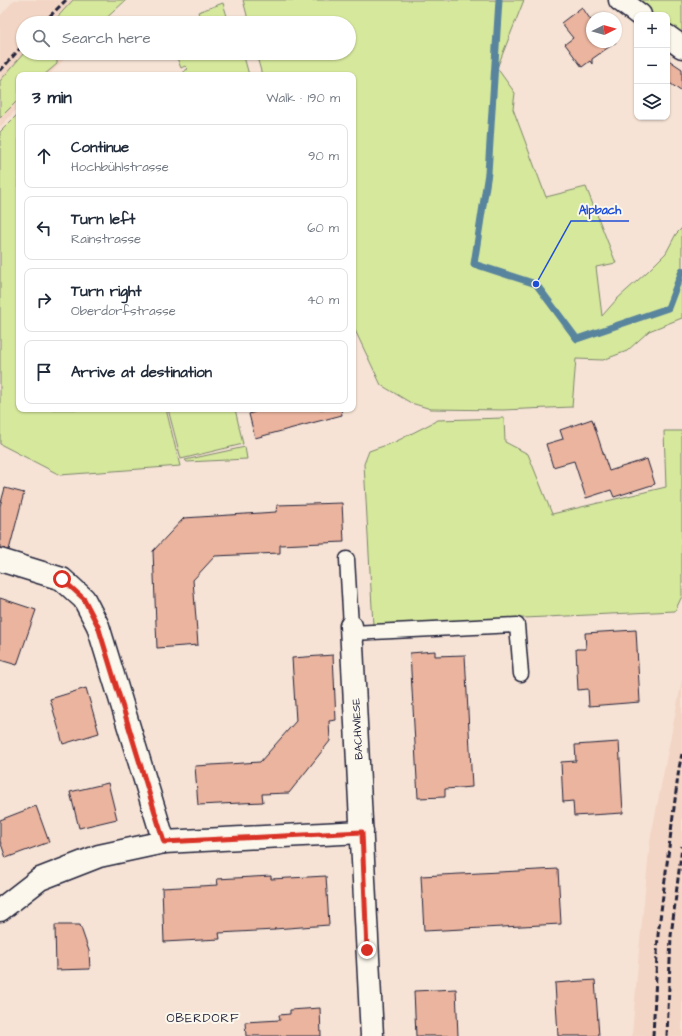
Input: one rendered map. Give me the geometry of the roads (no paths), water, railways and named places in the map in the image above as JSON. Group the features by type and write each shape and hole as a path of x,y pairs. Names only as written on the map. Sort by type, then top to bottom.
{"street":[{"path":"620,0 636,12"},
{"path":"670,38 682,48"},
{"path":"0,560 62,579 84,599 98,626 164,842"},
{"name":"BACHWIESE","path":"351,629 372,1036"},
{"path":"0,910 40,880 99,856 164,842 362,832"}],"lane":[{"path":"347,559 351,629 517,625 521,674"}],"waterway":[{"path":"499,0 488,173 474,264 536,284 577,339 668,308 682,271"}],"railway":[{"path":"50,16 66,0"},
{"path":"0,71 16,53"},
{"path":"653,1036 658,935 682,754"},
{"path":"667,1036 671,936 682,846"}],"place":[{"name":"Alpbach","path":"536,284"}],"district":[{"name":"OBERDORF","path":"203,1018"}]}
